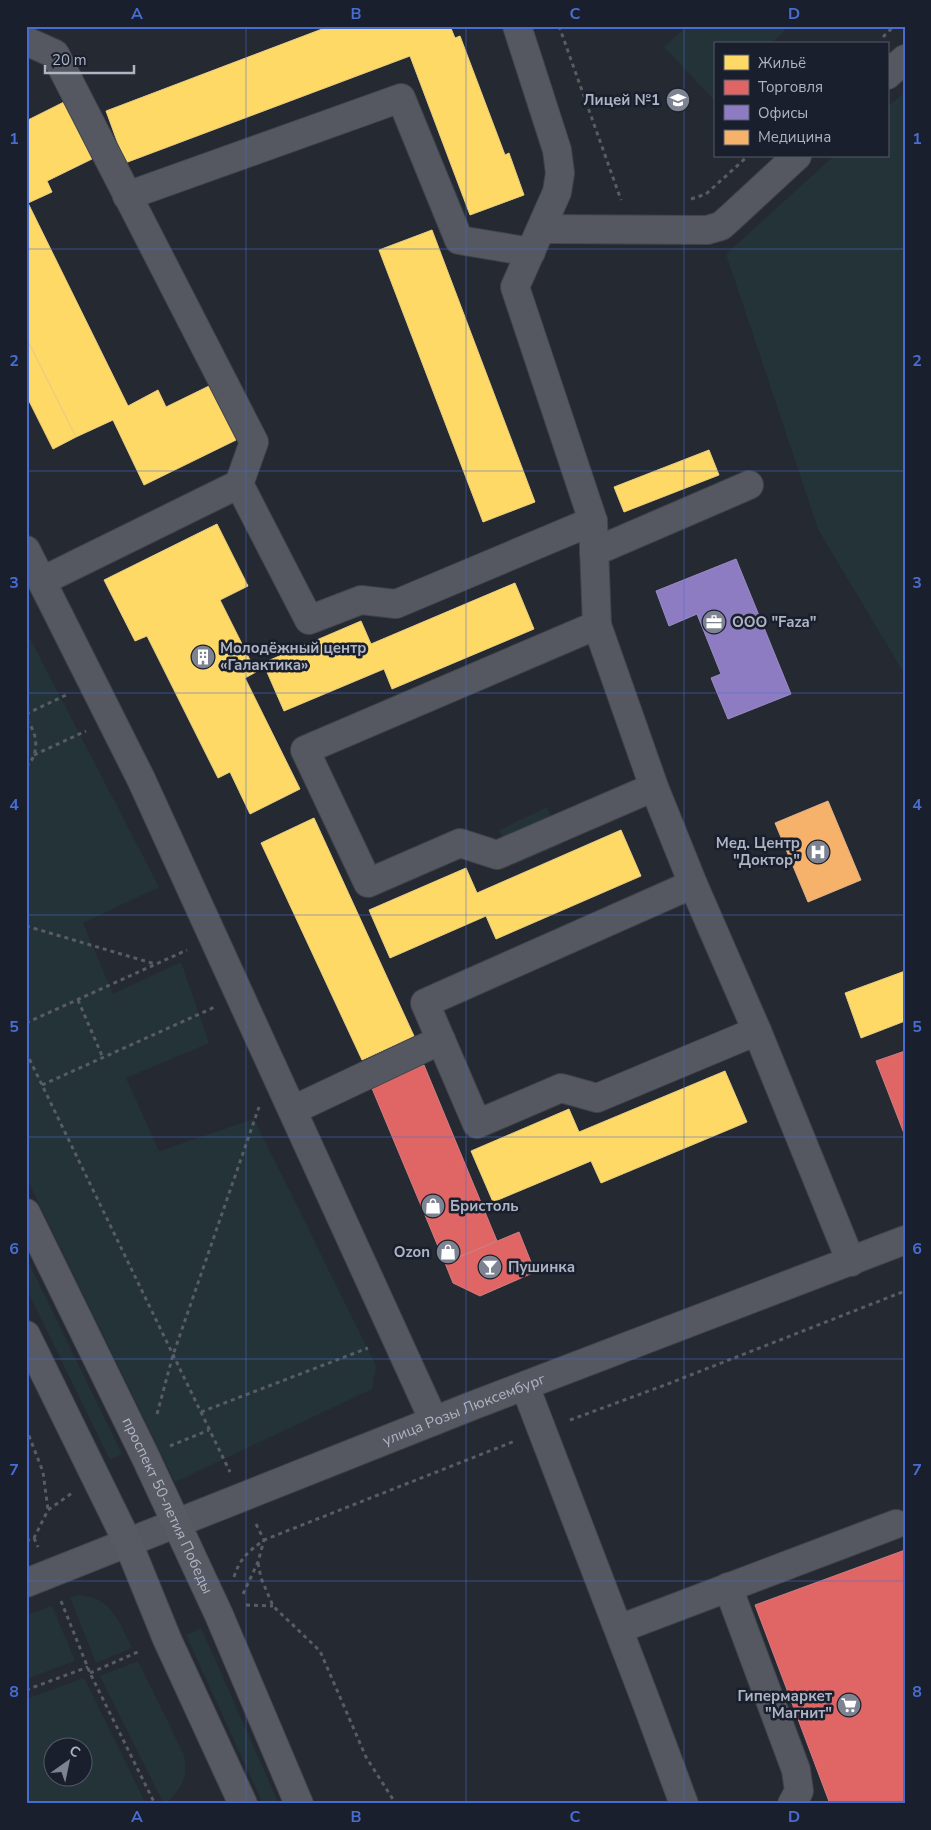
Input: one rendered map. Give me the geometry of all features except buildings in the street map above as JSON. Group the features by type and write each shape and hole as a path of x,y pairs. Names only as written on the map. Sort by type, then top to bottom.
{"main road":[{"name":"проспект 50-летия Победы","path":"26,1213 177,1524 228,1611 299,1804"},
{"path":"26,1335 98,1478 128,1543 167,1639 243,1804"}],"street":[{"path":"517,26 557,150 560,173 557,192 516,287 593,521 597,625 654,787 693,884 757,1030 851,1262"},
{"path":"26,41 55,54 254,442 239,484 42,581"},
{"path":"888,74 905,59"},
{"path":"127,196 401,98 459,240 536,241 707,230 721,226 795,158"},
{"path":"239,484 309,620 361,600 396,604 593,521"},
{"path":"594,552 749,485"},
{"path":"26,550 141,779 434,1421"},
{"path":"597,625 305,750 368,883 460,844 497,856 654,787"},
{"path":"693,884 425,1003 477,1124 561,1088 597,1098 757,1030"},
{"path":"293,1110 441,1040"},
{"name":"улица Розы Люксембург","path":"38,1578 434,1421 905,1240"},
{"path":"525,1386 684,1804"},
{"path":"619,1629 896,1524"},
{"path":"728,1588 796,1770 799,1791 792,1804"}],"path":[{"path":"559,26 622,202"},
{"path":"690,199 706,194 746,158"},
{"path":"26,714 93,683"},
{"path":"34,755 111,719"},
{"path":"26,720 35,733 36,744 34,755 26,767"},
{"path":"26,926 156,964"},
{"path":"26,1023 214,938"},
{"path":"42,1085 241,996"},
{"path":"78,1000 103,1058"},
{"path":"26,1052 264,1540 258,1562 228,1611"},
{"path":"145,1456 173,1355 273,1066"},
{"path":"228,1611 238,1566 246,1552 264,1540 542,1430 665,1385 905,1291"},
{"path":"201,1412 396,1338"},
{"path":"26,1428 43,1472 48,1510"},
{"path":"26,1536 27,1541 34,1538 38,1578 88,1667 155,1804"},
{"path":"258,1562 261,1578 273,1606 320,1651 366,1757 396,1804"},
{"path":"228,1611 250,1605 273,1606"},
{"path":"90,1673 167,1639"},
{"path":"26,1690 88,1667"}],"shaded area":[{"path":"687,26 789,26 773,42 714,42 713,99 664,47"},
{"path":"905,92 905,675 818,529 726,254 832,158 888,158 888,106"},
{"path":"26,631 159,887 83,923 113,994 181,962 209,1043 126,1078 159,1151 254,1119 376,1366 372,1389 175,1482 26,1177"},
{"path":"547,807 562,844 514,865 499,830"},
{"path":"26,1257 122,1454 110,1460 26,1288"},
{"path":"82,1595 93,1598 108,1607 119,1621 132,1648 96,1663 70,1597"},
{"path":"52,1606 75,1661 26,1679 26,1615"},
{"path":"201,1628 279,1804 263,1804 186,1635"},
{"path":"138,1661 184,1755 185,1770 182,1782 166,1804 164,1804 100,1676"},
{"path":"84,1678 146,1804 26,1804 26,1699"}],"place":[{"name":"Лицей №1","path":"678,100"},
{"name":"OOO \"Faza\"","path":"714,622"},
{"name":"Молодёжный центр «Галактика»","path":"203,657"},
{"name":"Мед. Центр \"Доктор\"","path":"818,852"},
{"name":"Бристоль","path":"433,1206"},
{"name":"Ozon","path":"448,1252"},
{"name":"Пушинка","path":"490,1267"},
{"name":"Гипермаркет \"Магнит\"","path":"849,1705"}]}
